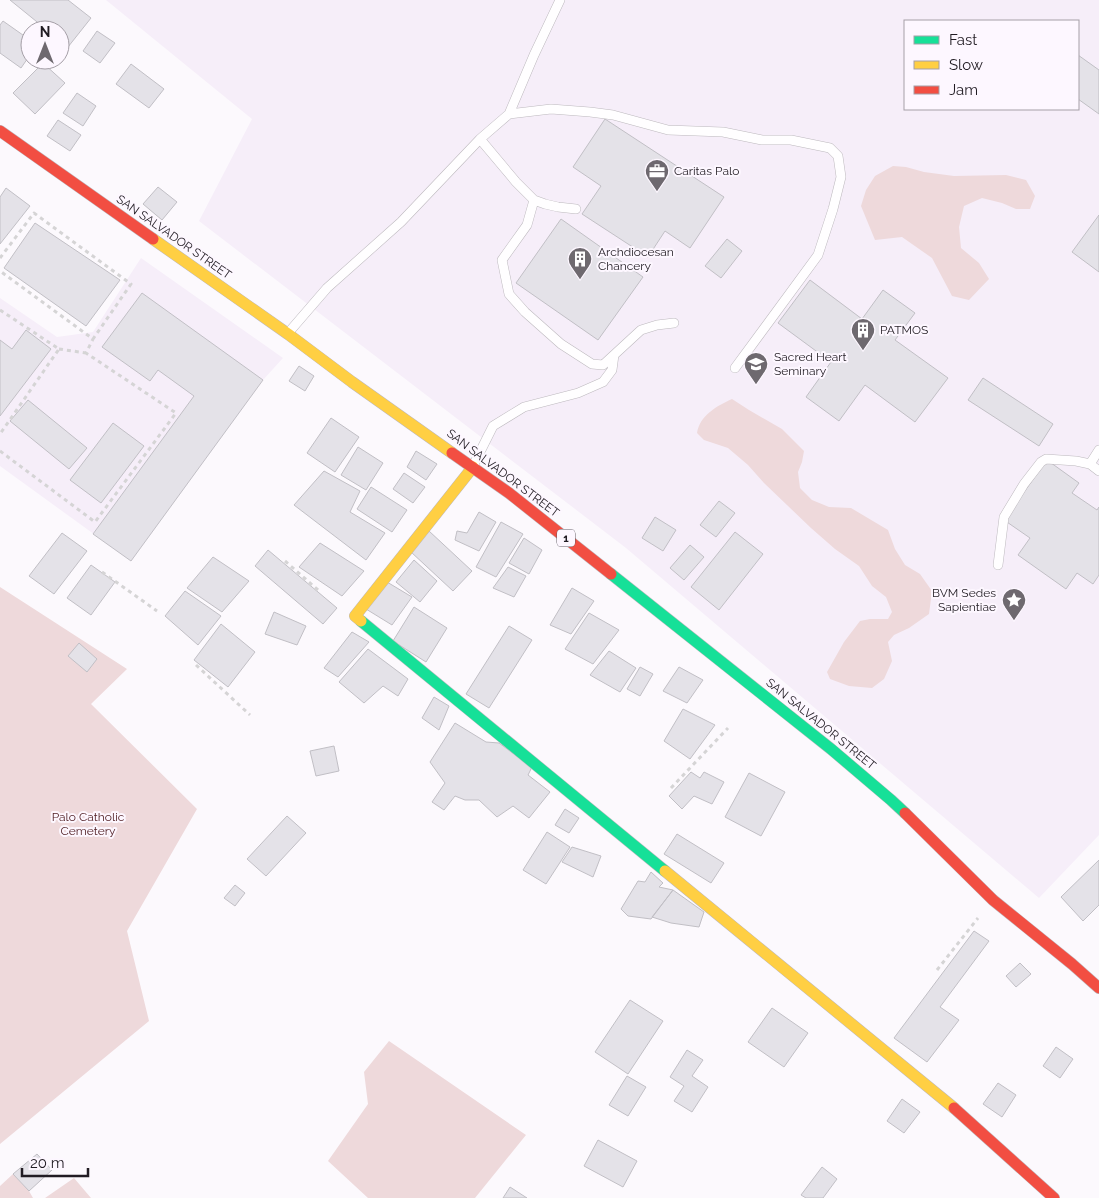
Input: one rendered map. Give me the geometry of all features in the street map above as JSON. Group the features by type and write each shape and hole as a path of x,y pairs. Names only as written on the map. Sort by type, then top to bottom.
{"main road":[{"name":"SAN SALVADOR STREET","path":"0,131 288,334 352,382 517,499 831,749 891,800 993,900 1099,988"},
{"path":"473,467 355,616 953,1107 1054,1198"}],"lane":[{"path":"288,334 327,288 401,222 480,139 510,114 518,91 560,0"},
{"path":"510,114 552,109 590,112 613,115 668,130 723,132 762,140 791,140 830,148 838,156 841,177 818,256 735,368"},
{"path":"480,139 516,182 534,200 552,206 576,209"},
{"path":"534,200 527,225 502,260 509,294 525,312 560,344 592,364 603,365 641,330 657,325 674,323"},
{"path":"473,467 493,426 524,407 578,394 603,382 612,370 614,355"},
{"path":"1090,464 1099,450"},
{"path":"998,565 1004,517 1024,484 1042,462 1046,459 1076,461 1090,464 1099,471"}],"path":[{"path":"0,258 34,212 132,284 93,339 86,354"},
{"path":"0,271 93,339"},
{"path":"0,310 59,349 86,354 176,413 95,522 0,451"},
{"path":"0,434 59,349"},
{"path":"285,561 318,590"},
{"path":"102,572 157,612"},
{"path":"196,665 250,715"},
{"path":"671,788 728,728"},
{"path":"938,970 993,900"}],"shaded area":[{"name":"Sacred Heart Seminary","path":"106,0 1099,0 1099,835 1039,898 626,548 199,221 252,119"},
{"path":"141,258 283,358 263,380 131,561 0,466 0,298 57,337 93,332"}],"green space":[{"path":"893,166 954,176 1006,175 1026,180 1035,196 1030,209 1016,209 982,198 964,206 959,227 961,248 979,263 989,279 969,300 952,296 932,258 902,237 875,240 861,206 866,190 875,176"},
{"path":"732,399 782,429 804,451 798,472 800,488 812,500 829,507 851,508 888,530 895,549 905,565 920,574 932,591 929,614 909,628 894,635 888,642 892,661 884,679 872,688 849,686 830,679 827,672 844,642 860,621 888,619 892,612 886,597 872,586 859,566 835,549 811,528 748,465 728,448 704,440 697,433 705,416"},
{"name":"Palo Catholic Cemetery","path":"0,587 127,669 91,704 197,809 127,931 149,1021 0,1144"},
{"path":"389,1041 526,1135 475,1198 368,1198 328,1161 368,1104 364,1072"},
{"path":"13,1174 33,1198 0,1198 0,1186"},
{"path":"74,1178 91,1198 45,1198"}],"building":[{"path":"10,0 68,0 91,18 70,44 70,20 35,20"},
{"path":"3,21 20,33 20,67 0,53 0,25"},
{"path":"97,31 115,43 100,63 83,51"},
{"path":"1079,56 1099,70 1099,114 1079,100"},
{"path":"131,64 164,89 149,108 116,84"},
{"path":"36,70 51,70 65,83 35,114 13,93"},
{"path":"77,93 96,106 83,126 63,113"},
{"name":"Caritas Palo","path":"605,119 724,197 690,248 665,231 648,257 582,214 601,186 573,167"},
{"path":"58,120 81,135 70,151 47,136"},
{"path":"158,187 177,202 162,220 143,204"},
{"path":"6,188 30,206 0,244 0,197"},
{"path":"1099,215 1099,272 1072,252"},
{"name":"Archdiocesan Chancery","path":"561,219 643,277 598,340 516,283"},
{"path":"35,223 120,280 86,326 4,268"},
{"path":"727,239 742,251 721,278 705,266"},
{"name":"PATMOS","path":"810,280 862,319 883,290 915,313 895,340 948,378 915,422 865,385 839,421 806,397 831,362 778,323"},
{"path":"142,293 263,380 131,561 93,534 194,396 158,370 150,381 102,347"},
{"path":"26,330 51,349 0,416 0,340 12,349"},
{"path":"299,366 314,376 305,391 289,381"},
{"path":"983,378 1053,424 1039,446 968,400"},
{"path":"28,400 87,448 69,469 10,421"},
{"path":"331,418 359,437 335,472 307,453"},
{"path":"113,423 144,446 101,503 70,480"},
{"path":"358,447 383,463 366,490 341,475"},
{"path":"416,451 437,464 426,480 407,467"},
{"path":"1047,460 1079,483 1072,493 1097,510 1099,507 1099,575 1093,584 1077,573 1066,589 1018,555 1030,538 1004,520"},
{"path":"324,471 360,491 350,512 385,533 366,560 294,505"},
{"path":"404,473 425,487 413,503 393,489"},
{"path":"371,487 407,510 392,532 357,509"},
{"path":"719,501 735,513 716,537 700,525"},
{"path":"479,512 496,522 479,551 455,540 457,531 467,533"},
{"path":"655,517 676,530 663,551 642,538"},
{"path":"501,522 523,534 496,577 476,567"},
{"path":"429,531 472,571 453,591 411,552"},
{"path":"735,532 763,554 719,610 691,587"},
{"path":"62,533 87,551 54,594 29,576"},
{"path":"524,538 542,550 529,574 509,563"},
{"path":"320,543 364,571 342,596 299,567"},
{"path":"690,545 704,557 684,580 670,568"},
{"path":"268,550 337,608 323,624 255,566"},
{"path":"213,557 249,581 222,612 187,588"},
{"path":"414,560 437,581 420,602 396,582"},
{"path":"91,565 115,582 91,615 67,598"},
{"path":"508,567 526,576 514,597 493,588"},
{"path":"387,582 412,597 392,625 366,609"},
{"path":"572,588 594,601 571,634 550,625"},
{"path":"185,591 221,616 198,645 165,616"},
{"path":"414,607 447,628 426,662 393,641"},
{"path":"274,612 306,626 297,645 265,634"},
{"path":"589,613 619,630 593,664 565,649"},
{"path":"221,624 255,652 228,687 194,660"},
{"path":"509,626 532,640 489,708 466,694"},
{"path":"352,632 369,642 338,677 324,668"},
{"path":"79,643 97,659 87,672 68,656"},
{"path":"368,649 408,679 398,696 383,686 364,703 339,682"},
{"path":"609,651 636,668 620,692 590,675"},
{"path":"640,667 653,674 640,696 627,689"},
{"path":"679,667 703,680 687,703 663,691"},
{"path":"434,697 449,706 439,730 422,718"},
{"path":"683,709 715,725 690,759 664,741"},
{"path":"455,723 486,742 499,743 532,767 528,775 550,792 529,818 513,806 497,817 479,800 465,800 455,796 444,810 432,802 445,783 430,762"},
{"path":"334,746 339,771 316,776 310,751"},
{"path":"691,772 700,778 704,772 724,782 712,804 694,796 682,809 669,796"},
{"path":"749,773 785,792 761,836 725,817"},
{"path":"565,809 579,818 569,833 555,825"},
{"path":"287,816 306,833 266,876 247,859"},
{"path":"547,832 570,847 546,884 523,870"},
{"path":"677,834 724,863 711,883 664,854"},
{"path":"572,847 601,856 593,877 562,862"},
{"path":"1099,860 1099,905 1083,921 1061,897"},
{"path":"651,872 663,883 659,887 673,890 651,919 628,916 621,909 638,881 645,882"},
{"path":"235,885 245,893 235,906 224,898"},
{"path":"673,890 704,912 699,927 671,923 652,917"},
{"path":"974,931 989,941 940,1007 959,1020 927,1062 894,1038"},
{"path":"1020,963 1031,974 1016,987 1006,976"},
{"path":"630,1000 663,1021 628,1074 595,1052"},
{"path":"772,1008 808,1033 784,1067 748,1042"},
{"path":"1056,1047 1073,1059 1060,1078 1043,1066"},
{"path":"687,1050 703,1060 692,1076 708,1087 692,1112 674,1101 684,1086 670,1077"},
{"path":"627,1076 646,1087 628,1116 609,1105"},
{"path":"998,1083 1016,1095 1002,1117 983,1104"},
{"path":"902,1099 920,1112 904,1133 887,1121"},
{"path":"598,1140 637,1161 623,1187 584,1166"},
{"path":"37,1154 52,1170 29,1191 13,1174"},
{"path":"822,1167 837,1179 823,1198 806,1198 801,1195"},
{"path":"510,1187 527,1198 503,1198"}],"traffic: fast":[{"path":"611,574 831,749 905,813"},
{"path":"361,621 665,871"}],"traffic: slow":[{"path":"153,239 452,453"},
{"path":"361,621 355,616 473,467"},
{"path":"665,871 954,1108"}],"traffic: jam":[{"path":"0,131 153,239"},
{"path":"452,453 509,493 611,574"},
{"path":"905,813 993,900 1099,988"},
{"path":"954,1108 1054,1198"}],"place":[{"name":"Caritas Palo","path":"657,192"},
{"name":"Archdiocesan Chancery","path":"580,280"},
{"name":"PATMOS","path":"863,351"},
{"name":"Sacred Heart Seminary","path":"756,385"},
{"name":"BVM Sedes Sapientiae","path":"1014,621"}]}
